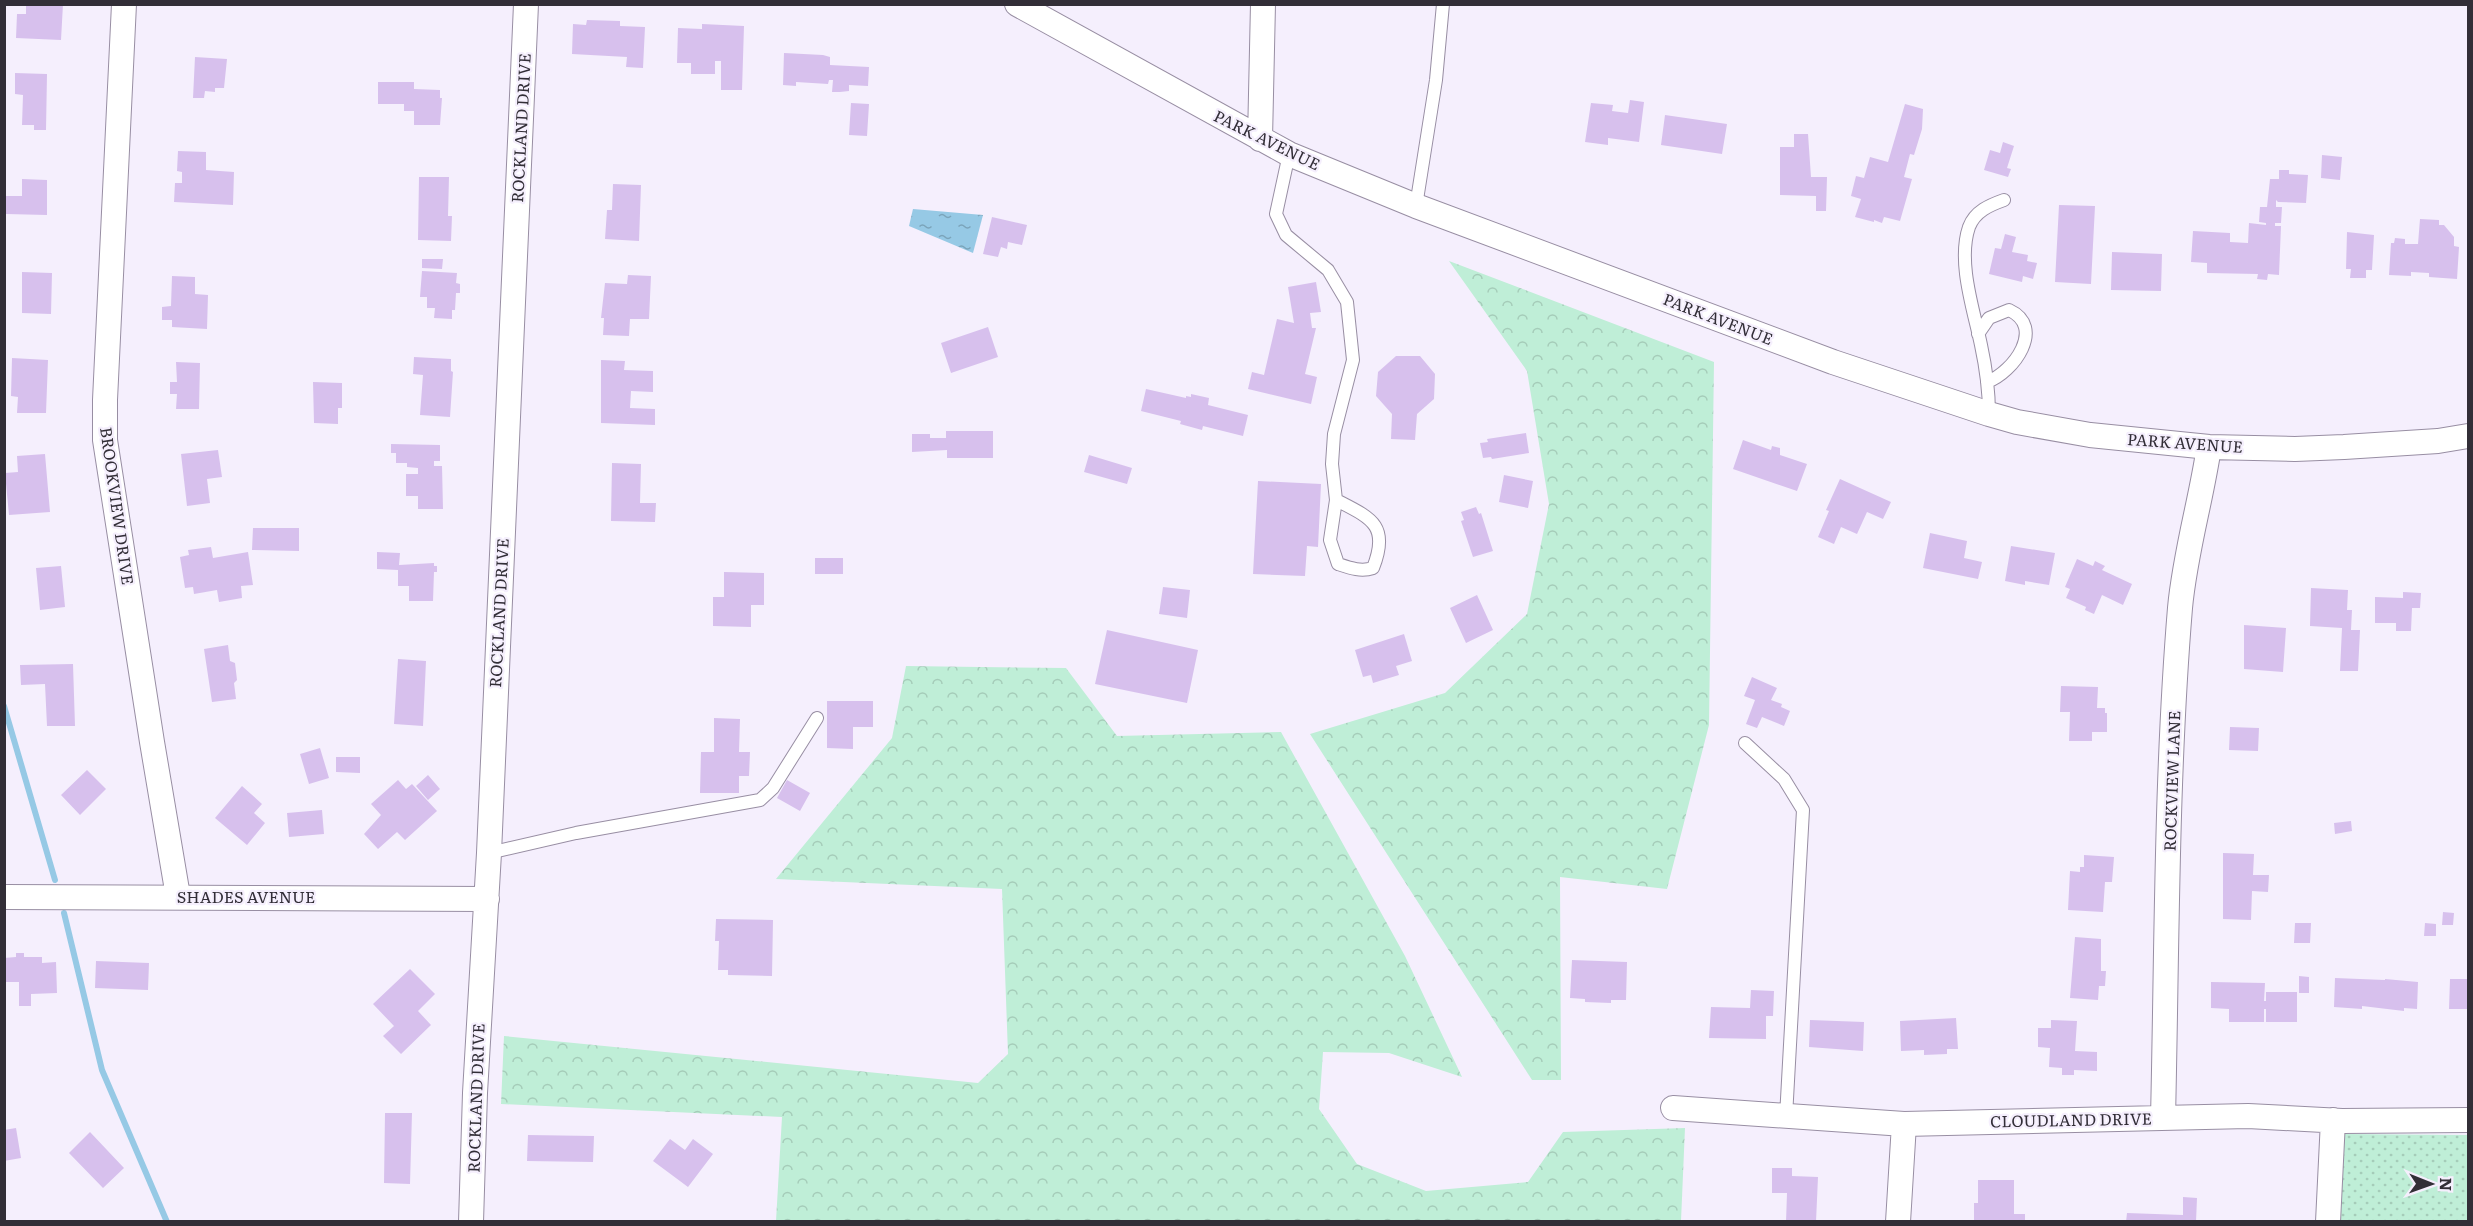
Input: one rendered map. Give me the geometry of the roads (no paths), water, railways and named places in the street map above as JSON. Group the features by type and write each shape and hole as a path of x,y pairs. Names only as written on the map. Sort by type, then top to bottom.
{"street":[{"name":"BROOKVIEW DRIVE","path":"124,4 105,440 178,896"},
{"name":"ROCKLAND DRIVE","path":"471,1221 526,4"},
{"name":"PARK AVENUE","path":"1017,4 1289,154 1416,206 1833,362 1989,414 2018,422 2090,435 2209,447 2295,449 2344,447 2438,441 2469,436"},
{"path":"1260,139 1263,4"},
{"name":"ROCKVIEW LANE","path":"2163,1118 2171,763 2180,607 2191,531 2204,482 2209,447"},
{"name":"SHADES AVENUE","path":"4,897 487,898"},
{"name":"CLOUDLAND DRIVE","path":"1673,1108 1904,1124 2248,1116 2333,1120 2469,1120"},
{"path":"2328,1221 2333,1120"},
{"path":"1898,1221 1904,1124"}],"lane":[{"path":"1416,206 1436,80 1443,4"},
{"path":"1289,154 1276,214 1286,235 1328,270 1347,302 1353,360 1334,434 1332,464 1336,500 1330,540 1338,564 1351,569 1373,568 1380,542 1377,528 1369,516 1336,500"},
{"path":"1989,414 1987,382 1969,295 1965,252 1970,226 1984,207 2004,200"},
{"path":"1978,334 1989,318 2009,310 2020,315 2025,324 2026,339 2015,360 1998,378 1987,382"},
{"path":"489,853 576,833 760,800 773,788 818,718"},
{"path":"1745,743 1784,779 1803,810 1786,1117"}],"water":[{"path":"913,209 983,215 973,253 909,226"}],"waterway":[{"path":"4,706 55,880"},
{"path":"64,913 102,1070 167,1222"}]}
